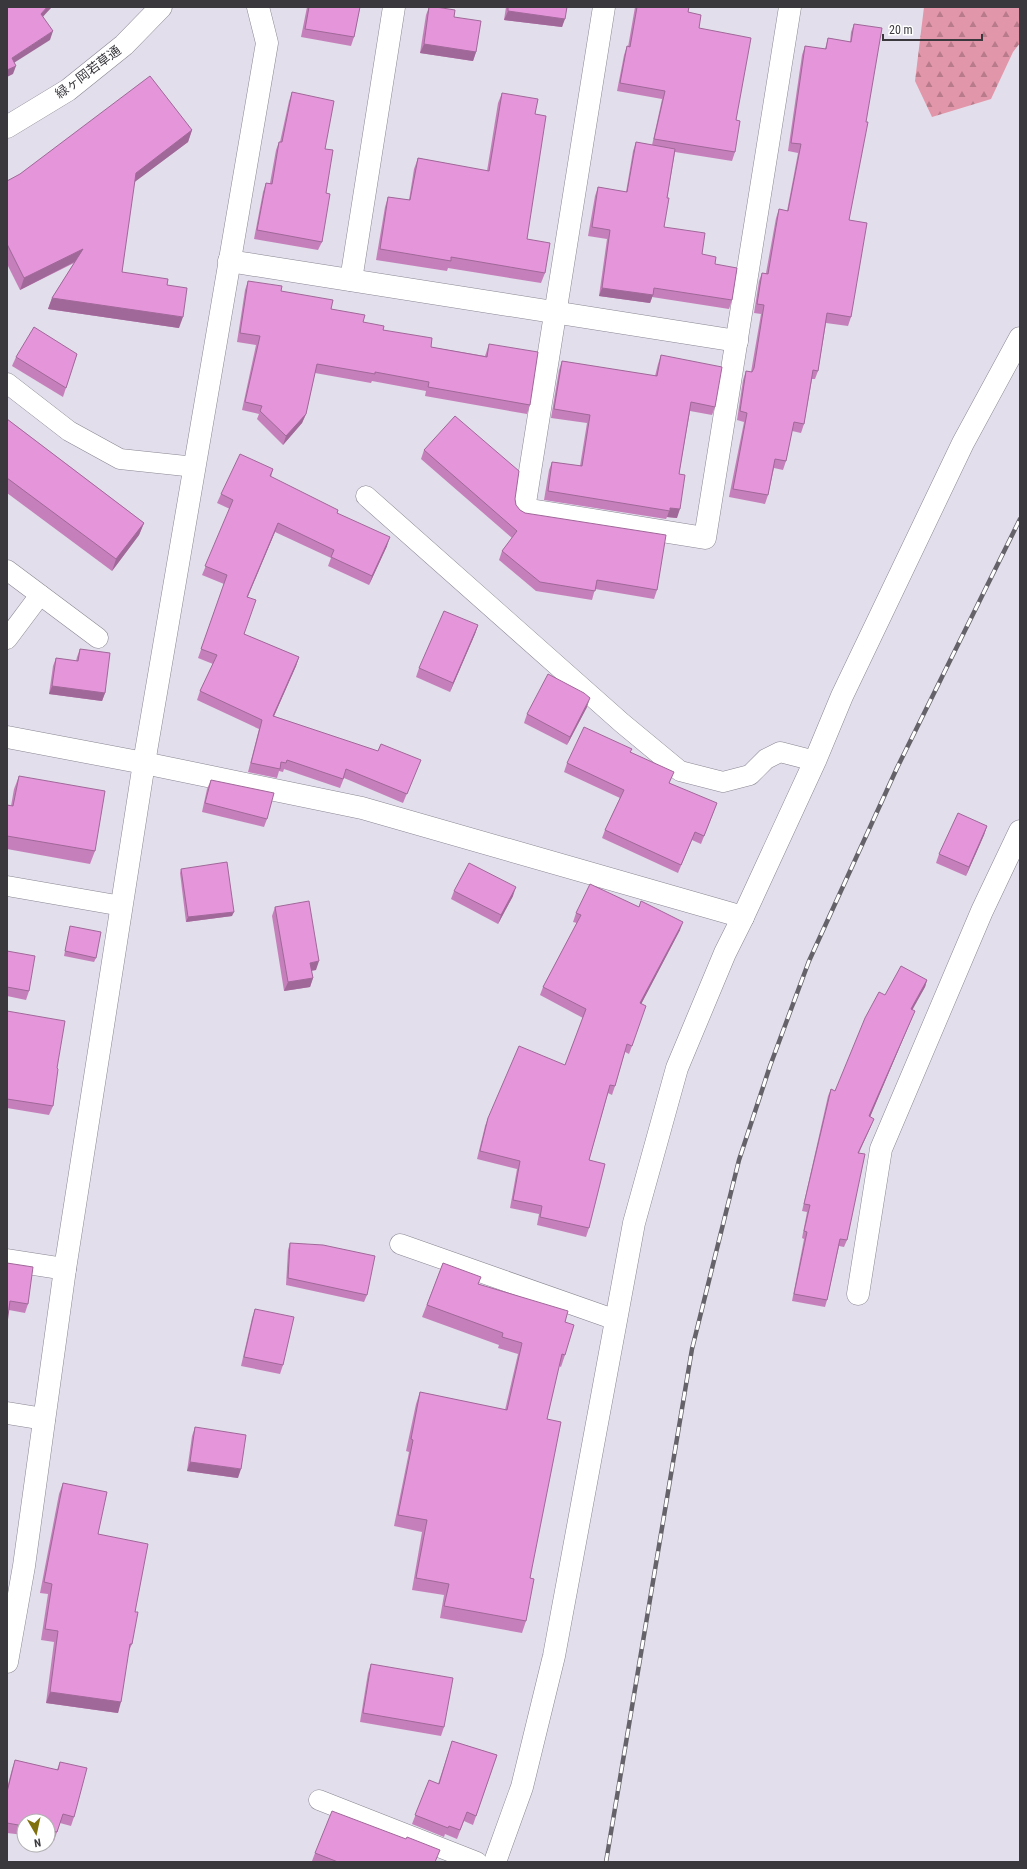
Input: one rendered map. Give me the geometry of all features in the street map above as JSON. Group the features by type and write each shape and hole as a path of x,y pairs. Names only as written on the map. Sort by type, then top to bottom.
{"street":[{"name":"緑ヶ岡若草通","path":"7,127 68,90 124,45 161,7"},
{"path":"7,1662 15,1564 44,1419 65,1269 144,763 267,43 258,7"},
{"path":"350,280 394,7"},
{"path":"604,7 524,509 705,538 790,7"},
{"path":"229,260 736,341"},
{"path":"495,1862 522,1787 554,1656 634,1223 677,1068 725,953 743,918 842,696 963,442 1020,338"},
{"path":"7,737 144,763 362,808 743,918"},
{"path":"858,1294 881,1149 982,911 1020,832"},
{"path":"7,1260 65,1269"},
{"path":"7,1413 44,1419"}],"lane":[{"path":"7,383 69,431 120,459 195,466"},
{"path":"366,496 622,723 680,771 723,782 750,775 766,759 780,752 814,761"},
{"path":"7,570 98,638"},
{"path":"7,639 40,595"},
{"path":"7,886 122,906"},
{"path":"400,1244 616,1320"},
{"path":"319,1800 477,1862"}],"green space":[{"path":"924,7 1020,7 1020,43 1013,52 991,99 932,117 915,81"}],"building":[{"path":"7,7 47,7 41,14 53,31 12,58 16,66 7,70"},
{"path":"309,7 360,7 354,37 305,29"},
{"path":"429,7 455,10 454,17 481,21 476,52 424,44"},
{"path":"508,7 567,7 565,19 508,11"},
{"path":"637,7 689,7 688,12 701,15 699,28 751,38 736,120 740,121 735,152 654,139 665,91 620,83 627,46 630,47"},
{"path":"854,24 882,28 866,122 868,122 849,220 867,223 851,317 827,313 818,371 813,370 804,424 794,422 786,461 775,459 768,495 733,489 747,413 740,411 746,371 752,372 754,368 764,305 757,304 762,273 768,274 779,209 788,211 801,144 791,143 805,46 826,49 828,38 851,42"},
{"path":"150,76 192,130 136,173 122,272 168,279 167,285 187,288 183,317 52,298 83,249 24,278 7,244 7,181 20,174"},
{"path":"292,92 334,101 325,149 333,150 326,193 330,194 322,242 257,230 266,183 272,184 279,142 282,142"},
{"path":"502,93 538,99 535,114 546,116 527,239 550,243 545,273 451,257 451,261 380,249 388,197 410,200 418,158 489,171"},
{"path":"636,142 675,149 664,227 705,233 702,254 716,257 715,264 737,268 732,300 654,288 653,295 602,288 610,230 592,227 598,187 627,192"},
{"path":"248,281 282,286 281,291 333,300 331,309 365,315 363,322 384,326 383,330 432,338 431,347 487,357 489,344 538,352 530,405 428,387 429,382 375,372 375,374 317,364 306,414 286,436 260,411 262,406 245,402 260,336 240,333"},
{"path":"34,327 77,354 66,388 16,357"},
{"path":"661,355 722,367 715,407 691,402 679,474 685,475 680,509 670,508 670,511 548,491 552,462 582,466 590,415 554,409 562,361 657,376"},
{"path":"455,416 519,471 515,499 516,505 525,513 666,535 657,590 597,580 595,591 540,582 502,551 517,531 424,450"},
{"path":"7,419 144,523 116,559 7,478"},
{"path":"240,454 273,469 270,476 338,510 337,513 390,537 372,576 331,557 334,550 278,523 247,597 256,600 244,634 299,657 273,716 378,751 381,744 421,760 407,794 346,769 343,779 287,760 286,763 281,762 280,769 251,763 262,720 200,691 217,655 201,649 227,575 205,566 233,500 221,494"},
{"path":"444,611 478,625 453,683 419,668"},
{"path":"80,649 110,653 105,693 52,686 56,658 78,661"},
{"path":"548,674 584,693 590,698 570,737 527,714"},
{"path":"584,727 632,749 630,752 674,772 669,783 717,803 704,836 695,832 681,865 605,830 624,790 567,763"},
{"path":"19,776 105,791 95,851 7,836 7,805 13,806"},
{"path":"211,780 274,793 267,819 205,803"},
{"path":"958,813 987,826 969,867 939,854"},
{"path":"227,862 234,912 188,917 181,869"},
{"path":"469,863 516,887 501,915 454,891"},
{"path":"590,884 639,907 641,901 683,922 640,1003 646,1006 632,1046 627,1044 615,1086 610,1085 589,1160 605,1164 589,1228 540,1217 542,1206 513,1200 520,1161 480,1151 488,1118 519,1046 565,1065 586,1009 543,987 581,915 576,913"},
{"path":"309,901 319,961 310,963 313,978 288,982 275,907"},
{"path":"70,926 101,932 96,958 65,951"},
{"path":"7,951 35,956 29,991 7,987"},
{"path":"901,966 927,980 911,1009 915,1011 869,1116 874,1119 858,1153 865,1154 847,1240 840,1239 827,1300 794,1294 807,1232 804,1231 810,1205 804,1204 831,1089 835,1091 865,1018 879,992 885,995"},
{"path":"7,1011 65,1021 57,1068 53,1106 7,1099"},
{"path":"290,1243 323,1245 375,1256 367,1295 288,1278"},
{"path":"7,1263 33,1267 28,1304 10,1301 7,1323"},
{"path":"443,1263 481,1277 478,1284 568,1311 565,1322 574,1325 565,1355 562,1354 547,1419 561,1422 530,1578 534,1579 526,1621 444,1606 449,1584 416,1578 427,1520 398,1515 413,1440 411,1439 420,1392 507,1410 522,1343 502,1337 503,1333 427,1305"},
{"path":"255,1309 294,1317 283,1365 244,1357"},
{"path":"195,1427 246,1435 241,1469 190,1462"},
{"path":"63,1483 107,1492 98,1534 148,1544 135,1612 138,1612 132,1644 130,1644 121,1702 50,1692 58,1631 45,1629 52,1584 44,1582"},
{"path":"371,1664 453,1678 444,1727 363,1713"},
{"path":"452,1741 497,1755 476,1816 467,1812 460,1830 449,1826 448,1828 415,1815 429,1780 439,1784"},
{"path":"15,1760 58,1770 60,1762 87,1768 74,1817 63,1814 57,1832 56,1813 16,1813 16,1825 7,1823 7,1792"},
{"path":"332,1811 406,1839 407,1837 440,1850 435,1862 338,1862 315,1853"}],"railway":[{"path":"606,1862 692,1349 739,1160 770,1066 809,961 897,768 1020,519"}]}
